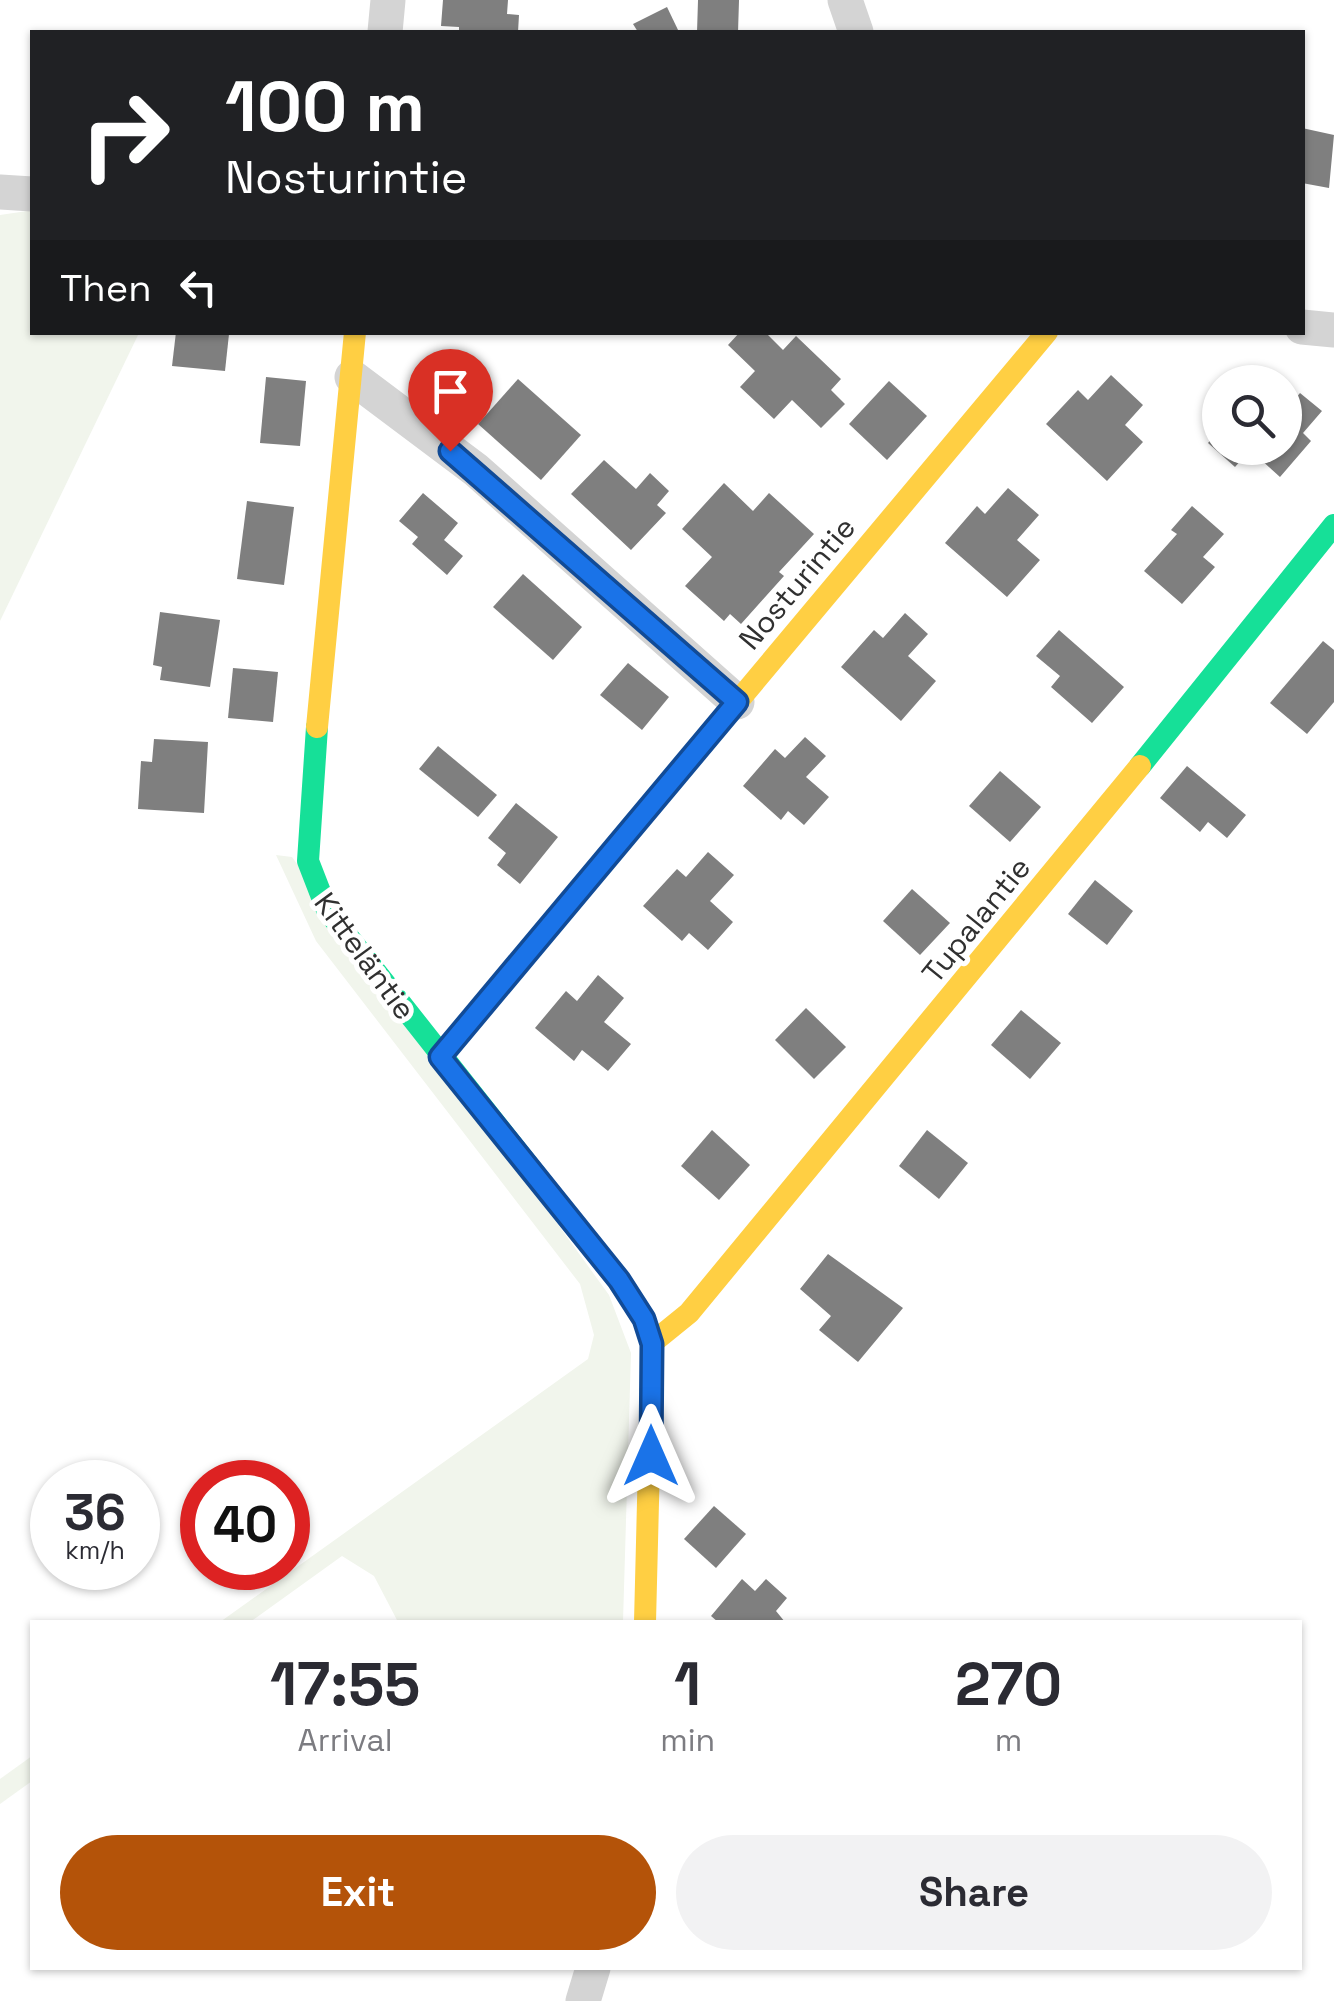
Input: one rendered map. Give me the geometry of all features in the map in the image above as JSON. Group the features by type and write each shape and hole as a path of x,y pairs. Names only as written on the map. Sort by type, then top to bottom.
{"street":[{"path":"385,30 388,0"},
{"path":"844,0 855,30"},
{"path":"0,192 30,194"},
{"path":"1305,328 1334,330"},
{"name":"Kitteläntie","path":"356,335 308,818 308,861 327,910 619,1280 644,1319 652,1344 645,1620"},
{"name":"Nosturintie","path":"440,1057 1043,335"},
{"path":"352,377 476,470 737,702"},
{"name":"Tupalantie","path":"652,1344 689,1313 1016,920 1334,525"},
{"path":"583,2001 592,1970"}],"shaded area":[{"path":"30,211 30,335 138,335 0,621 0,215"},
{"path":"276,855 292,857 609,1295 631,1353 623,1620 397,1620 374,1576 342,1556 310,1579 310,1558 588,1359 594,1335 580,1284 316,941"},
{"path":"265,1590 295,1590 253,1620 223,1620"},
{"path":"30,1757 30,1782 0,1804 0,1779"}],"building":[{"path":"443,0 508,0 507,14 519,15 518,30 459,30 441,26"},
{"path":"698,0 739,0 738,30 697,30"},
{"path":"667,7 678,30 637,30 633,24"},
{"path":"1305,129 1334,135 1329,188 1305,184"},
{"path":"176,335 229,335 225,371 172,366"},
{"path":"737,335 768,335 783,350 796,336 841,379 831,390 845,404 821,428 792,400 774,419 740,387 755,371 728,345"},
{"path":"1111,375 1143,405 1125,425 1143,442 1107,481 1046,424 1078,390 1088,400"},
{"path":"266,377 306,381 300,446 260,443"},
{"path":"518,379 581,435 541,480 478,424"},
{"path":"889,381 927,416 887,460 849,424"},
{"path":"1302,395 1322,411 1303,433 1311,441 1302,451"},
{"path":"604,460 636,489 650,473 669,491 657,505 666,513 631,550 571,494"},
{"path":"1267,465 1290,465 1280,477"},
{"path":"724,483 753,511 769,493 814,534 779,572 784,576 741,624 730,614 724,621 685,586 712,557 682,529"},
{"path":"1008,488 1039,515 1017,540 1040,560 1007,597 945,543 977,506 985,514"},
{"path":"423,493 458,523 444,540 463,556 447,575 412,544 418,537 399,521"},
{"path":"247,501 294,507 284,585 237,579"},
{"path":"1192,506 1224,534 1203,557 1215,567 1182,604 1144,571 1177,534 1171,530"},
{"path":"523,574 582,627 553,660 493,607"},
{"path":"160,612 220,620 210,687 160,680 162,667 153,665"},
{"path":"905,613 928,634 908,656 936,681 901,721 841,667 874,630 883,638"},
{"path":"1059,630 1124,687 1092,723 1051,687 1060,676 1036,656"},
{"path":"1323,641 1334,650 1334,702 1307,734 1270,703"},
{"path":"628,663 669,697 642,730 600,695"},
{"path":"233,668 278,672 273,722 228,718"},
{"path":"805,737 826,756 806,777 829,797 804,825 788,811 781,820 743,786 775,749 785,758"},
{"path":"154,739 208,742 204,813 138,809 141,761 152,762"},
{"path":"438,746 497,795 478,817 419,769"},
{"path":"1187,766 1246,815 1227,838 1208,822 1200,832 1160,798"},
{"path":"1000,771 1041,807 1010,842 969,806"},
{"path":"516,803 558,837 520,884 497,865 506,853 488,838"},
{"path":"708,852 734,875 710,901 733,922 708,950 689,933 682,941 643,906 677,869 686,877"},
{"path":"1095,880 1133,911 1107,945 1068,914"},
{"path":"912,889 950,923 920,955 883,921"},
{"path":"598,975 624,998 604,1022 631,1044 608,1071 582,1050 574,1061 535,1028 566,991 577,1001"},
{"path":"806,1008 846,1047 814,1079 775,1040"},
{"path":"1021,1010 1061,1043 1030,1079 991,1045"},
{"path":"712,1130 750,1165 719,1200 681,1166"},
{"path":"927,1130 968,1163 939,1199 899,1166"},
{"path":"828,1254 903,1308 858,1362 819,1330 831,1316 800,1289"},
{"path":"714,1506 746,1534 716,1568 684,1539"},
{"path":"742,1579 755,1591 766,1579 787,1598 776,1611 783,1620 716,1620 711,1616"}],"traffic: fast":[{"path":"1140,766 1334,525"},
{"path":"317,727 308,861 327,910 611,1270"}],"traffic: slow":[{"path":"317,727 355,335"},
{"path":"440,1057 1044,335"},
{"path":"652,1343 689,1313 1140,766"},
{"path":"611,1270 644,1319 652,1343 645,1620"}],"route":[{"path":"450,451 737,702 440,1057 619,1280 644,1319 652,1344 651,1456"}]}
